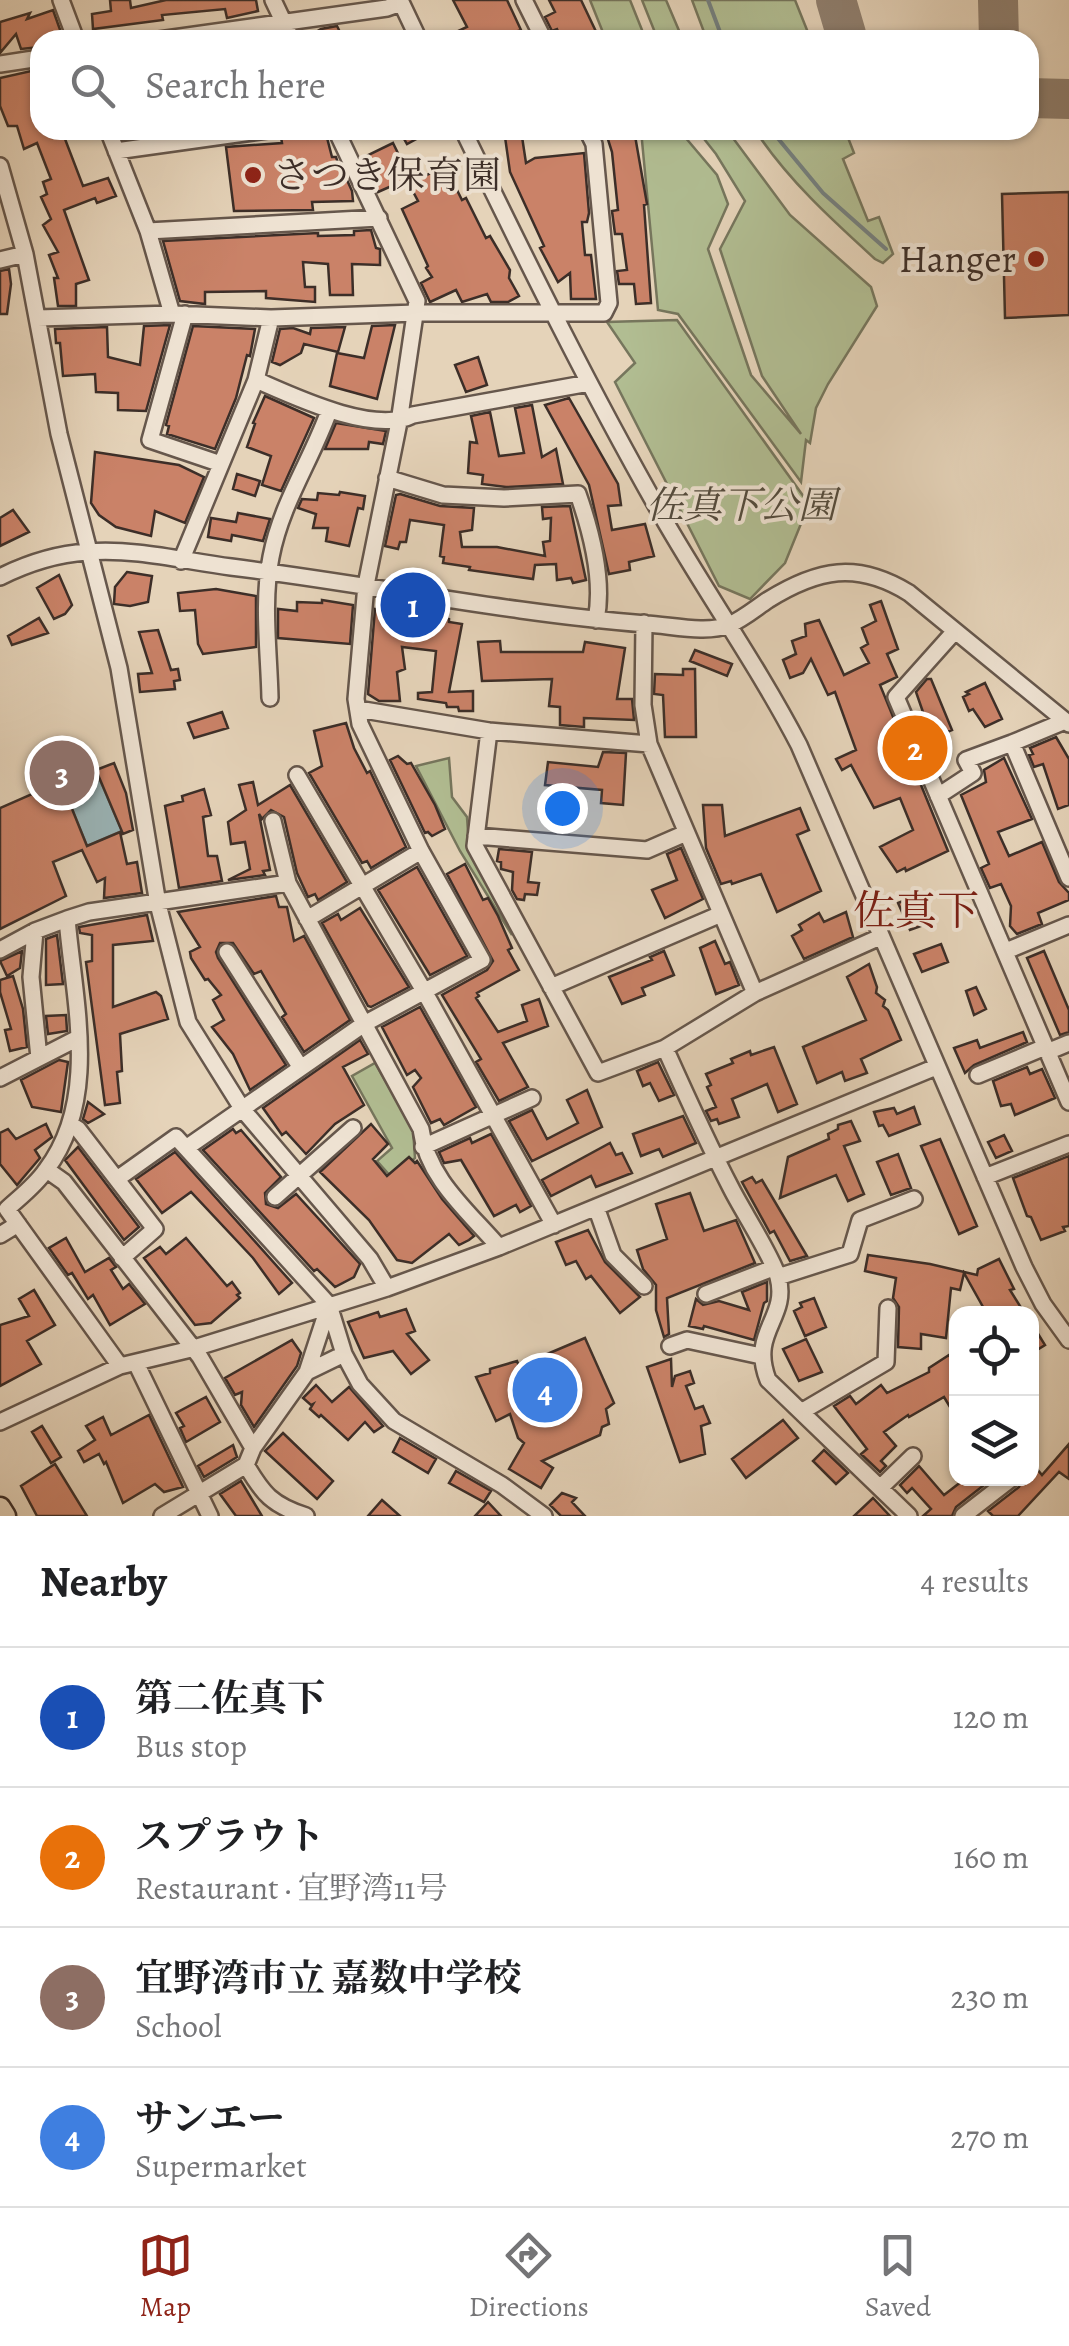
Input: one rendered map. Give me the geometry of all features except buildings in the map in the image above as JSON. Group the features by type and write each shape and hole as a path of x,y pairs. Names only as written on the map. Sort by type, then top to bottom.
{"main road":[{"path":"0,1508 5,1516"}],"street":[{"path":"60,0 72,30"},
{"path":"273,0 288,30"},
{"path":"524,0 539,30"},
{"path":"228,30 400,2 414,30"},
{"path":"0,64 30,60"},
{"path":"112,140 178,314 150,440 221,464"},
{"path":"116,151 195,140"},
{"path":"186,1148 364,1024 482,960 421,851 360,724 366,585 399,422 417,301 341,140"},
{"path":"468,140 552,314 662,517 773,695 799,744 1024,1268 1042,1304 1069,1340"},
{"path":"38,318 604,313 609,303 592,140"},
{"path":"0,166 25,254 56,417 120,668 158,904 188,1022 243,1110 370,1259 388,1288"},
{"path":"148,231 379,218"},
{"path":"0,260 25,254"},
{"path":"181,561 256,380 272,318"},
{"path":"256,380 330,412 399,422 413,415 589,383"},
{"path":"270,698 270,572 285,509 315,452 330,412"},
{"path":"387,478 443,495 504,498 578,494 588,521 600,602 596,620"},
{"path":"0,577 56,555 126,552 596,620 728,626 788,587 834,572 860,573 897,586 1067,723 966,760 973,773 938,796"},
{"path":"644,624 642,705 649,744 755,993"},
{"path":"955,631 896,697 1069,1102"},
{"path":"358,709 489,731 649,744"},
{"path":"489,731 475,846 598,1073 665,1048 755,993 880,937"},
{"path":"1012,744 1069,878"},
{"path":"297,775 424,991 554,1225"},
{"path":"273,821 288,882 420,1129 423,1147 437,1176 499,1246"},
{"path":"476,836 648,850 686,833"},
{"path":"307,919 421,851"},
{"path":"0,950 35,931 89,912 288,882"},
{"path":"551,987 721,914"},
{"path":"67,920 80,1090 70,1124 46,1170 4,1203 128,1364 210,1516"},
{"path":"1006,951 1069,925"},
{"path":"35,931 30,977 39,1058"},
{"path":"227,952 302,1068"},
{"path":"0,1078 78,1038"},
{"path":"978,1075 1069,1043"},
{"path":"665,1048 715,1158 775,1272 778,1309 761,1346 768,1380 909,1516"},
{"path":"0,1422 128,1364 388,1288 499,1246 936,1067"},
{"path":"423,1147 495,1118 532,1098"},
{"path":"70,1124 78,1128 155,1229 122,1258"},
{"path":"275,1197 353,1128"},
{"path":"117,1179 176,1138 329,1305 344,1354 360,1384 394,1421 502,1484 544,1516"},
{"path":"985,1177 1069,1144"},
{"path":"46,1170 64,1182 200,1357 253,1448"},
{"path":"706,1294 850,1254 860,1220 914,1199"},
{"path":"596,1207 613,1255 644,1286"},
{"path":"0,1235 18,1224"},
{"path":"162,1516 246,1465 253,1448 307,1372 329,1305"},
{"path":"801,1412 886,1362 888,1308"},
{"path":"670,1346 687,1340 762,1356"},
{"path":"307,1372 344,1354"},
{"path":"880,1488 914,1456"},
{"path":"246,1465 264,1495 306,1516"},
{"path":"962,1516 1001,1486"}],"green space":[{"path":"590,0 630,0 642,30 602,30"},
{"path":"642,0 666,0 679,30 654,30"},
{"path":"692,0 795,0 807,30 703,30"},
{"path":"642,140 687,140 717,175 728,204 708,249 751,375 801,434 762,376 720,249 745,201 705,140 734,140 790,215 871,287 877,306 816,408 810,443 806,440 801,482 678,314 658,310"},
{"path":"762,140 849,140 854,153 843,159 868,221 879,217 893,254 883,263 875,259 826,214"},
{"name":"佐真下公園","path":"677,320 809,504 785,563 750,599 719,586 615,382 635,363 607,322"},
{"path":"449,758 452,797 467,817 469,848 512,935 460,851 416,766"},
{"path":"375,1063 413,1129 415,1158 393,1179 377,1161 392,1148 352,1076"}],"water":[{"path":"100,780 122,831 87,846 66,794"}],"waterway":[{"path":"708,0 719,30"},
{"path":"779,140 823,193 886,249"}],"taxiway":[{"path":"836,0 845,30"},
{"path":"998,0 999,30"},
{"path":"1039,98 1069,99"}],"place":[{"name":"さつき保育園","path":"253,175"},
{"name":"Hanger","path":"1036,259"},
{"name":"第二佐真下","path":"413,605"},
{"name":"スプラウト","path":"915,748"},
{"name":"宜野湾市立 嘉数中学校","path":"62,773"},
{"name":"サンエー","path":"545,1390"}],"district":[{"name":"佐真下","path":"916,910"}]}
